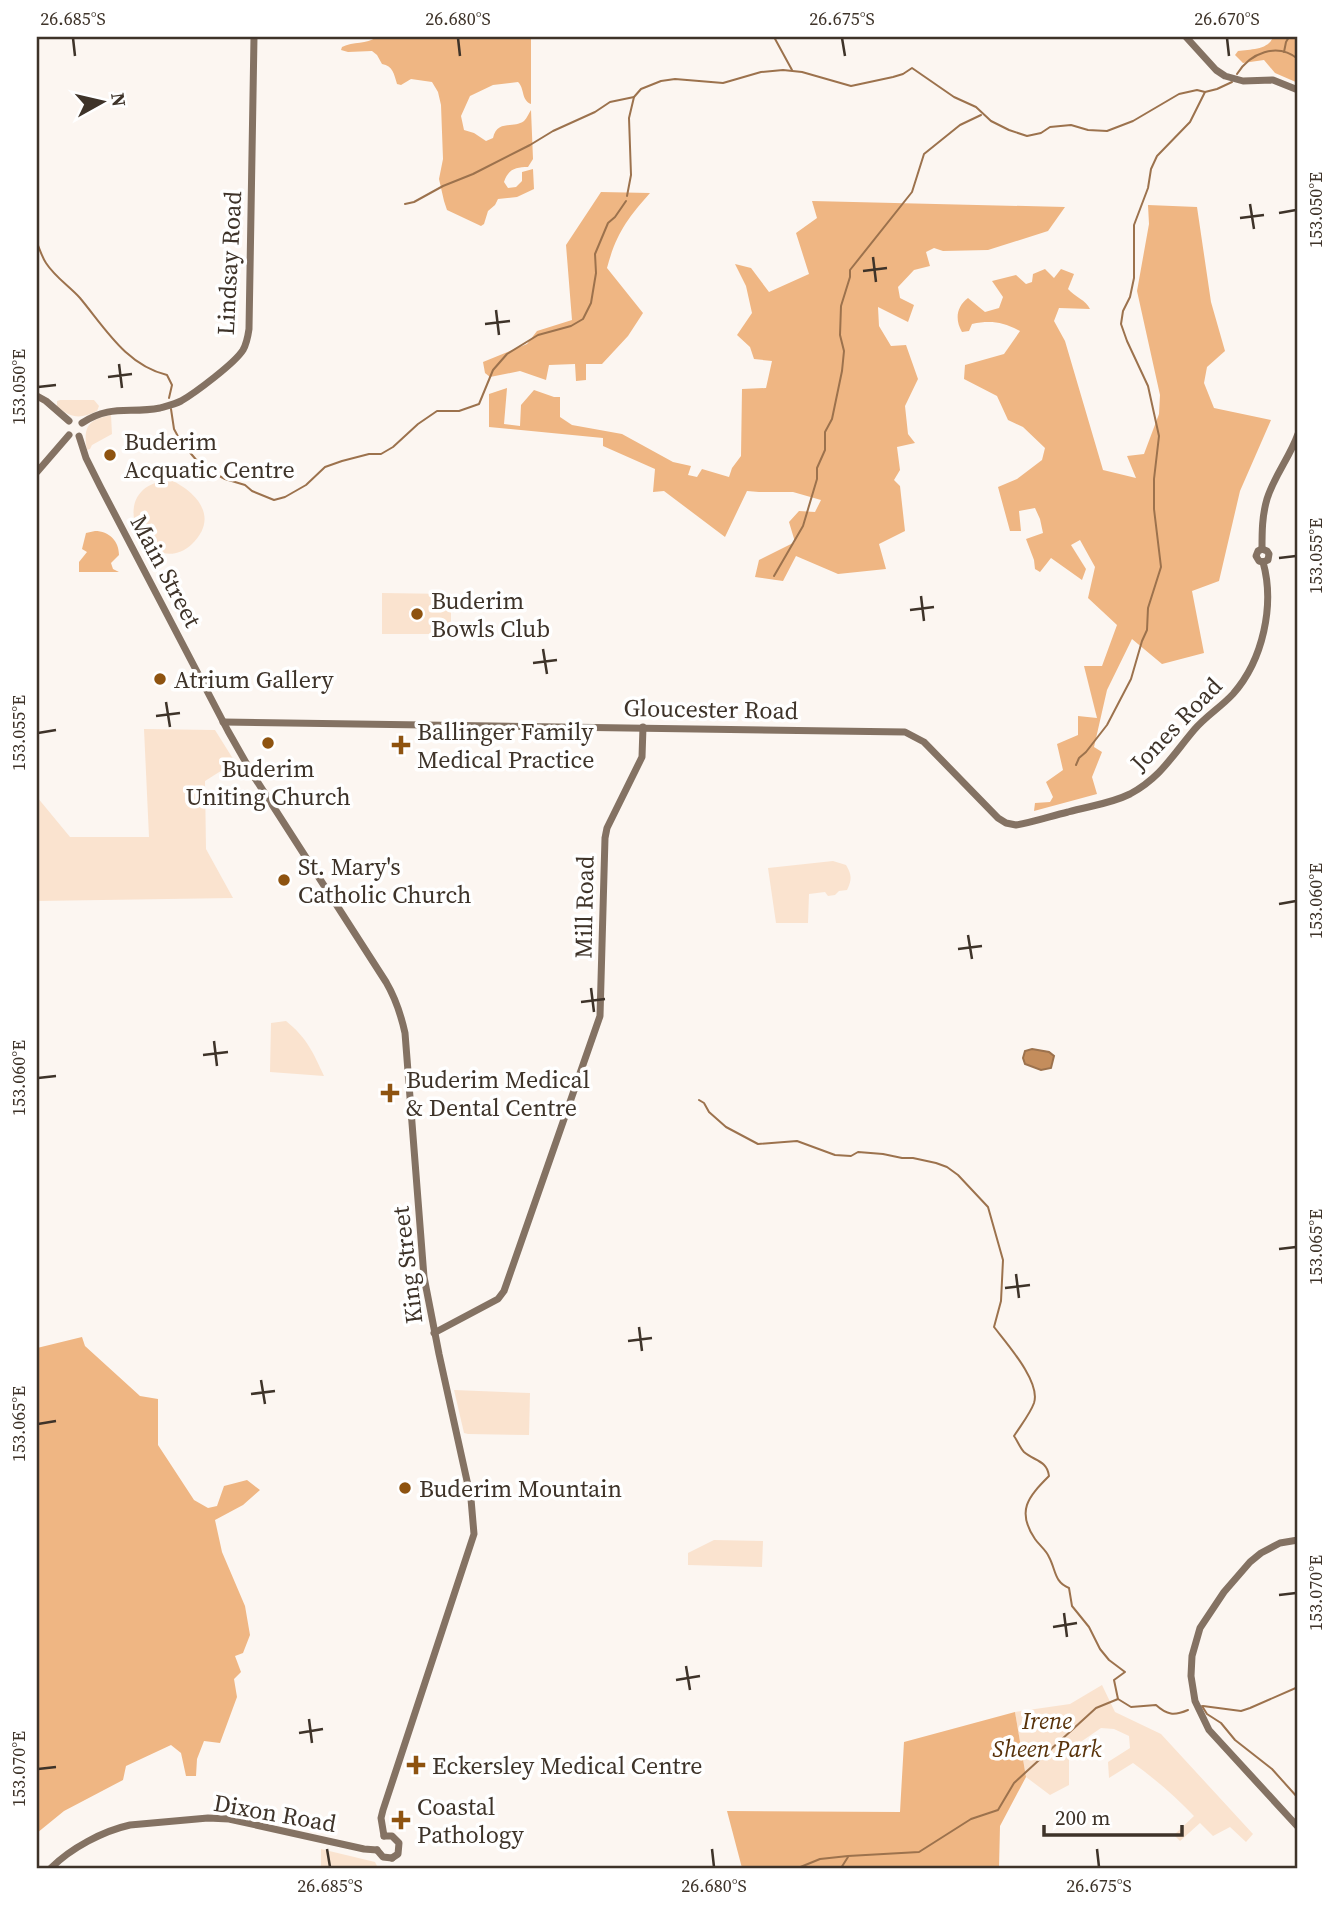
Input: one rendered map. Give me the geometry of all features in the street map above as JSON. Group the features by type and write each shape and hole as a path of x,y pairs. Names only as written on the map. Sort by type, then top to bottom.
{"main road":[{"name":"Lindsay Road","path":"82,423 105,411 161,408 180,401 233,361 246,344 249,329 254,37"},
{"path":"1186,37 1216,70 1225,76 1243,81 1273,80 1298,90"},
{"path":"37,396 69,421"},
{"path":"77,419 82,423 84,429 79,436 69,435 66,429 69,421 77,419"},
{"name":"Jones Road","path":"905,732 918,737 929,746 998,818 1006,823 1016,825 1112,802 1146,784 1162,771 1194,729 1231,696 1252,666 1267,617 1264,562 1259,561 1256,556 1262,549 1263,517 1272,487 1292,452 1298,434"},
{"path":"37,472 69,435"},
{"name":"Main Street","path":"79,436 100,486 223,722"},
{"name":"Gloucester Road","path":"223,722 905,732"},
{"name":"King Street","path":"223,722 253,775 386,982 399,1007 405,1033 424,1277 471,1499 474,1534 383,1810 381,1818 384,1836"},
{"name":"Mill Road","path":"434,1333 498,1298 504,1292 600,1016 605,838 607,828 642,757 643,727"},
{"path":"1298,1540 1280,1543 1261,1553 1224,1592 1200,1628 1192,1656 1191,1676 1192,1691 1209,1730 1298,1827"},
{"name":"Dixon Road","path":"51,1868 68,1854 118,1828 195,1819 229,1819 377,1850"},
{"path":"384,1836 392,1836 399,1843 398,1854 392,1858 383,1857 377,1850 377,1843 384,1836"},
{"path":"392,1858 395,1868"}],"green space":[{"path":"94,400 99,406 97,411 76,416 57,406 57,401"},
{"path":"111,415 112,434 87,450 86,435 89,425 97,419"},
{"path":"171,480 197,499 204,516 200,534 192,544 175,553 160,552 147,543 137,529 134,513 137,498 149,486"},
{"name":"Buderim Bowls Club","path":"382,593 451,594 451,634 382,634"},
{"path":"144,729 215,730 235,762 205,781 206,849 233,898 37,901 37,797 70,837 149,837"},
{"path":"833,861 846,865 848,869 851,877 847,890 828,896 825,892 809,894 808,923 776,923 768,868"},
{"path":"286,1021 309,1046 324,1076 270,1072 271,1023"},
{"path":"454,1390 530,1393 529,1435 464,1433"},
{"path":"714,1540 763,1541 762,1567 688,1565 688,1553"},
{"name":"Irene Sheen Park","path":"1102,1685 1115,1712 1161,1734 1253,1834 1246,1842 1230,1827 1213,1836 1200,1823 1180,1841 1174,1835 1194,1816 1173,1795 1133,1763 1109,1778 1108,1762 1130,1748 1129,1736 1114,1729 1101,1728 1069,1750 1069,1785 1050,1795 1026,1777 1015,1712 1070,1704"},
{"path":"321,1849 375,1862 378,1868 321,1868"}],"shaded area":[{"path":"376,37 531,37 531,104 526,100 518,82 493,85 470,96 461,116 464,130 486,141 493,138 498,128 524,121 531,110 533,159 528,167 516,168 510,172 504,182 508,188 516,187 522,181 522,172 533,169 534,189 517,197 498,199 481,226 447,210 439,179 443,159 441,105 432,82 411,79 401,85 397,84 391,69 382,64 372,51 341,50 346,45"},
{"path":"1273,37 1298,37 1298,83 1275,73 1264,60 1243,63 1235,55 1238,51 1263,47"},
{"path":"601,192 650,193 623,228 607,268 643,313 628,336 602,364 586,364 586,380 576,381 575,364 549,365 546,380 520,371 490,377 485,373 483,362 527,344 537,331 572,320 566,245"},
{"path":"812,201 1065,207 1048,231 988,250 943,251 934,248 926,252 930,266 914,270 898,287 900,298 914,305 908,322 878,307 879,326 891,346 906,345 918,379 905,406 908,434 915,443 897,447 900,470 894,480 900,486 905,531 879,544 886,569 838,574 796,556 783,581 755,577 759,560 795,542 789,522 799,511 815,512 821,500 793,492 747,491 725,537 664,491 653,492 655,469 603,446 603,438 489,427 489,394 507,388 504,424 520,426 521,405 534,390 560,397 560,417 572,425 622,434 673,462 691,466 688,475 697,477 702,469 729,477 741,456 742,389 766,388 772,361 754,359 750,347 737,335 752,313 746,286 735,264 751,268 769,292 809,274 796,233 817,218"},
{"path":"1148,205 1197,207 1211,302 1225,351 1207,367 1204,383 1214,408 1271,420 1240,491 1219,581 1192,591 1204,653 1162,664 1132,639 1107,690 1094,747 1102,752 1092,777 1097,794 1034,811 1035,803 1050,802 1053,797 1046,782 1063,770 1057,744 1078,735 1078,716 1097,718 1084,666 1102,666 1117,625 1088,598 1095,567 1080,540 1071,545 1086,569 1082,580 1051,558 1040,572 1035,569 1026,539 1043,533 1035,508 1019,511 1021,531 1010,531 998,487 1017,479 1042,460 1045,448 1023,427 1008,420 997,396 964,379 965,365 1004,354 1020,331 1002,324 985,322 972,324 969,331 962,332 958,314 961,305 968,298 985,312 999,308 1003,297 992,281 1016,275 1026,284 1032,282 1033,274 1045,269 1054,278 1061,269 1074,274 1068,289 1090,309 1059,308 1054,321 1065,341 1103,470 1136,478 1127,456 1144,454 1159,414 1160,395 1137,291 1149,224"},
{"path":"95,531 109,535 115,541 119,555 111,563 113,569 119,572 79,572 79,562 87,552 82,549 86,533"},
{"path":"1032,1049 1049,1052 1054,1056 1051,1068 1041,1070 1025,1064 1025,1051"},
{"path":"82,1337 85,1346 140,1396 158,1399 158,1445 194,1500 208,1508 217,1506 224,1486 247,1480 260,1490 243,1505 215,1520 222,1552 245,1606 250,1635 243,1653 235,1656 241,1672 234,1679 237,1697 220,1743 204,1741 197,1759 196,1776 186,1776 181,1753 171,1745 126,1766 123,1780 64,1811 37,1833 37,1348"},
{"path":"1015,1712 1026,1777 1000,1826 999,1868 742,1868 727,1811 900,1812 904,1742"}],"waterway":[{"path":"774,37 792,70"},
{"path":"1284,52 1289,37"},
{"path":"1237,74 1249,60 1264,52 1281,51 1298,59"},
{"path":"627,196 631,175 629,118 634,97 641,89 661,81 675,79 723,83 761,72 783,70 802,72 851,86 893,77 912,68 954,97 976,107 991,121 1027,136 1041,133 1050,127 1071,125 1088,130 1107,131 1133,121 1179,94 1197,90 1205,92 1232,82"},
{"path":"1076,765 1107,725 1131,679 1147,630 1148,608 1161,567 1154,509 1159,436 1148,386 1121,324 1134,278 1134,225 1148,188 1151,169 1157,156 1190,122 1205,92"},
{"path":"405,204 473,174 610,102 634,97"},
{"path":"774,576 803,526 817,479 817,468 825,450 825,432 832,419 842,371 844,351 840,335 841,306 850,270 912,192 924,154 960,125 981,115"},
{"path":"171,409 174,429 198,462 225,479 245,485 252,491 274,500 306,485 325,467 369,454 381,454 437,411 459,411 479,404 493,370 507,354 538,335 571,326 583,319 591,303 596,273 595,254 608,223 626,201"},
{"path":"37,243 50,268 80,298 118,344 140,363 167,375 172,385 169,398"},
{"path":"699,1100 726,1127 758,1144 797,1141 835,1155 851,1156 858,1152 883,1154 947,1167 988,1207 1003,1260 1001,1301 994,1327 1022,1363 1035,1394 1034,1403 1014,1436 1024,1452 1046,1467 1049,1476 1027,1505 1026,1520 1029,1529 1048,1554 1058,1579 1069,1588 1072,1606 1089,1627 1100,1649 1125,1672 1114,1680 1118,1699 1131,1707 1156,1705 1171,1714 1188,1710"},
{"path":"1203,1706 1241,1711 1298,1687"},
{"path":"798,1868 820,1859 919,1852 971,1819 998,1810 1014,1783 1096,1708 1118,1699"},
{"path":"1202,1706 1235,1740 1272,1769 1298,1798"},
{"path":"841,1868 848,1857"}],"place":[{"name":"Buderim Acquatic Centre","path":"110,455"},
{"name":"Buderim Bowls Club","path":"417,614"},
{"name":"Atrium Gallery","path":"160,679"},
{"name":"Buderim Uniting Church","path":"268,743"},
{"name":"Ballinger Family Medical Practice","path":"401,745"},
{"name":"St. Mary's Catholic Church","path":"284,880"},
{"name":"Buderim Medical & Dental Centre","path":"390,1093"},
{"name":"Buderim Mountain","path":"405,1488"},
{"name":"Eckersley Medical Centre","path":"416,1765"},
{"name":"Coastal Pathology","path":"401,1820"}]}
